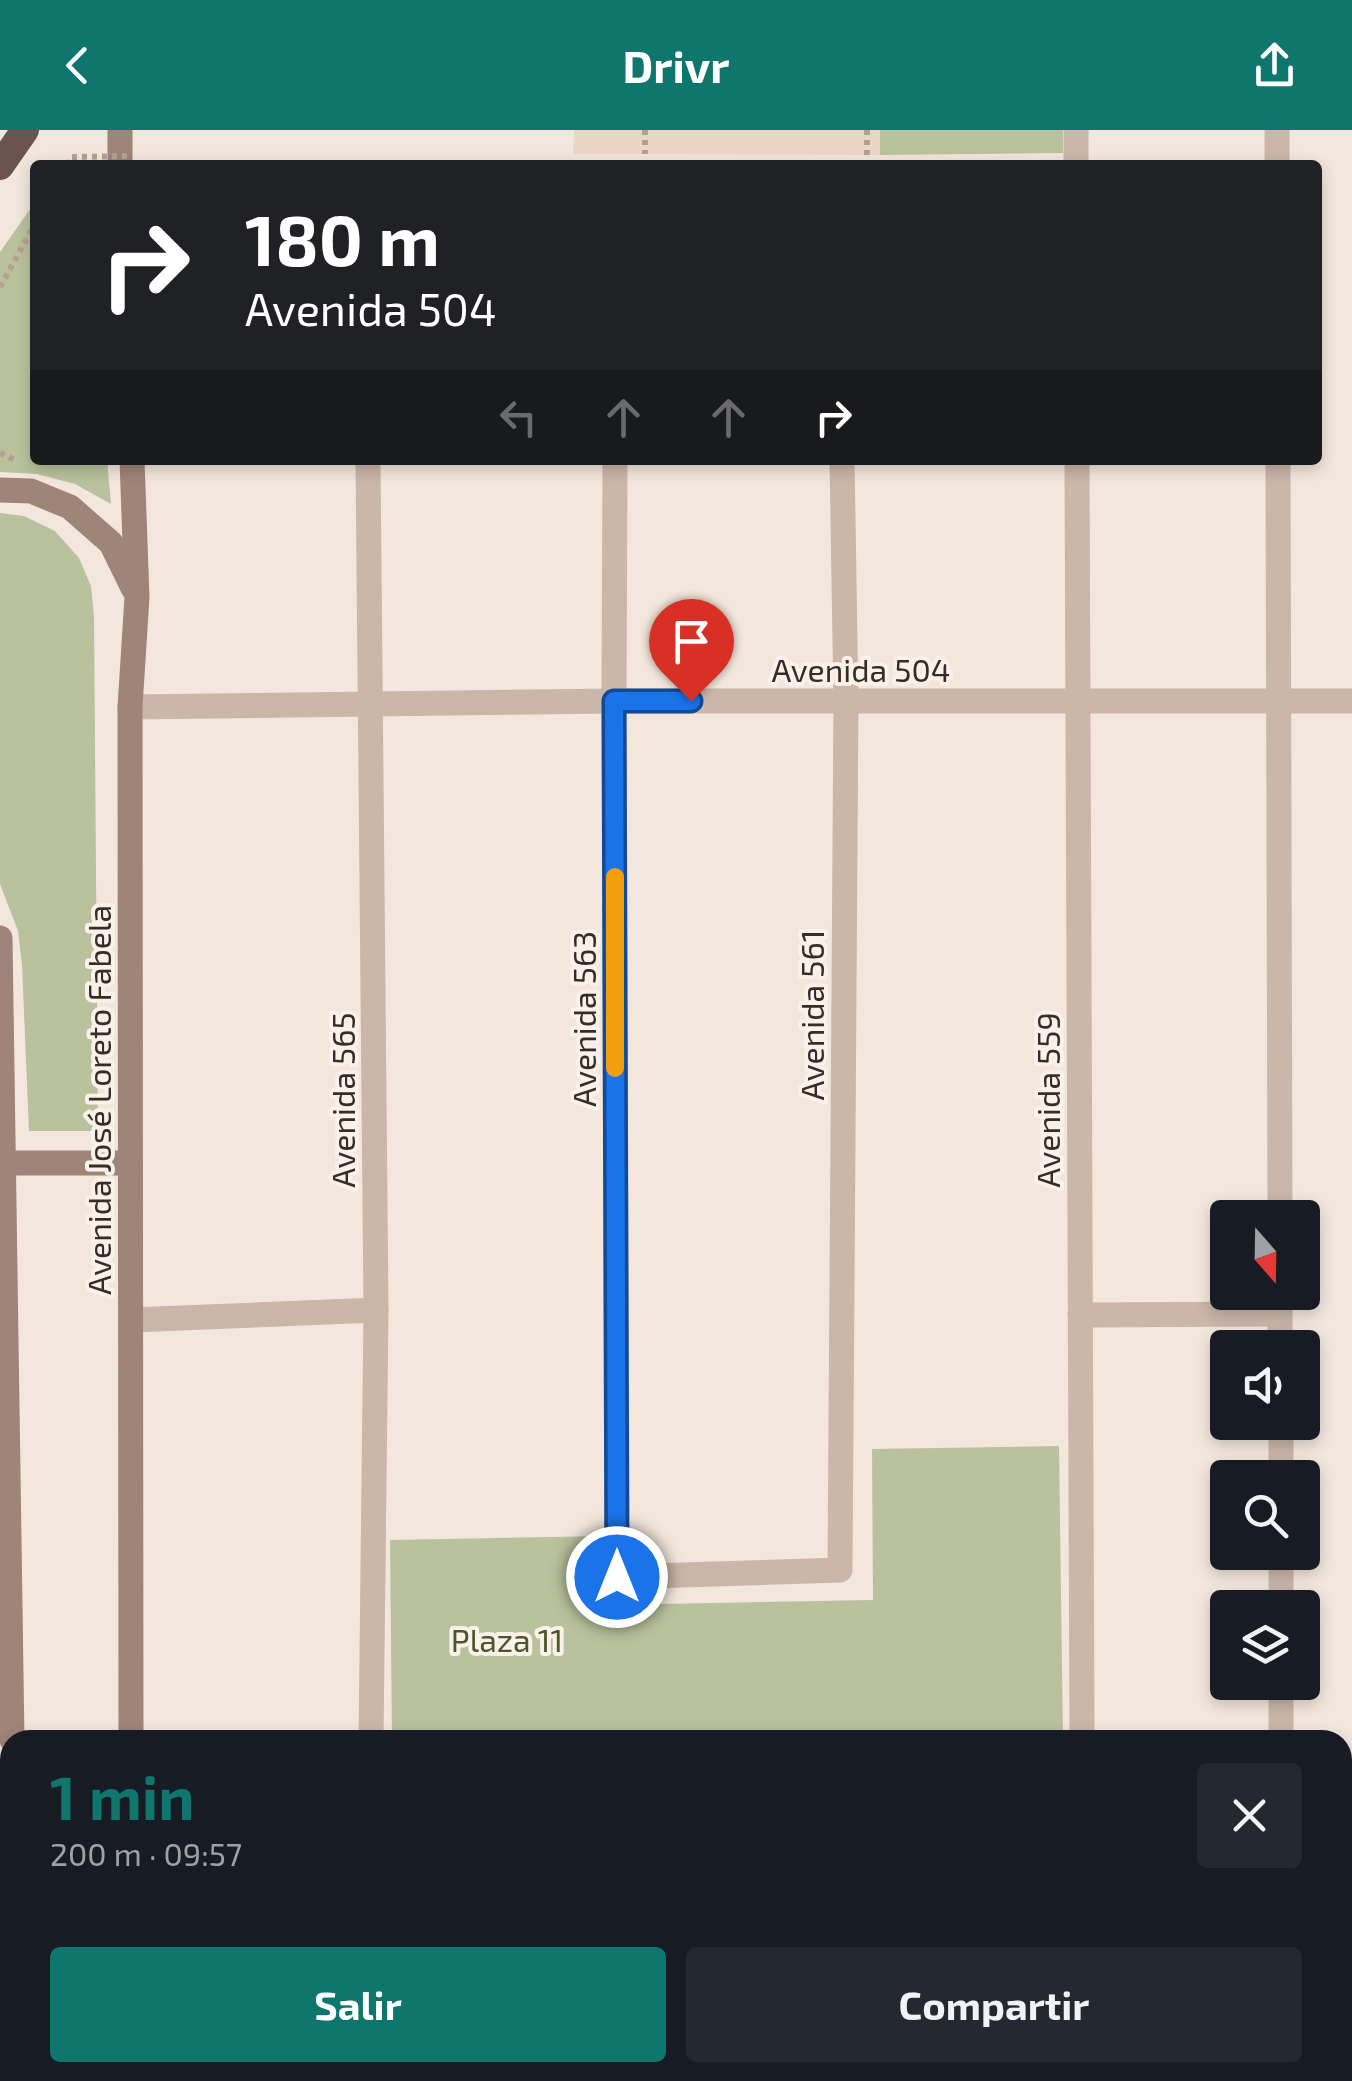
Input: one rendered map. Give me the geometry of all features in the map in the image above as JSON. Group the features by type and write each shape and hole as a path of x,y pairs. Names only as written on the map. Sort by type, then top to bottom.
{"highway":[{"path":"0,166 25,130"}],"main road":[{"path":"120,130 126,160"},
{"name":"Avenida José Loreto Fabela","path":"132,465 137,597 130,708 132,1730"},
{"path":"0,490 31,491 70,507 110,543 137,597"},
{"path":"0,939 12,1730"},
{"path":"2,1163 130,1163"}],"street":[{"path":"1076,130 1076,160"},
{"path":"1277,130 1277,160"},
{"name":"Avenida 565","path":"368,465 376,1310 371,1730"},
{"name":"Avenida 563","path":"615,465 617,1577 840,1570"},
{"name":"Avenida 561","path":"840,1570 846,702 842,465"},
{"name":"Avenida 559","path":"1077,465 1082,1730"},
{"path":"1278,465 1280,1200"},
{"name":"Avenida 504","path":"130,708 614,701 1352,701"},
{"path":"1080,1315 1210,1307"},
{"path":"132,1320 376,1310"},
{"path":"1281,1700 1281,1730"}],"path":[{"path":"645,130 645,154"},
{"path":"867,130 868,160"},
{"path":"70,160 126,160"},
{"path":"1,282 30,233"}],"green space":[{"path":"880,130 1063,130 1063,153 880,155"},
{"path":"30,209 30,465 107,465 111,504 75,484 37,474 0,472 0,252"},
{"path":"0,513 24,516 55,531 79,558 91,586 98,1131 29,1131 22,965 18,931 0,884"},
{"name":"Plaza 11","path":"1059,1446 1063,1730 392,1730 390,1540 604,1536 606,1605 873,1600 872,1449"}],"shaded area":[{"path":"574,130 880,130 880,155 573,154"}],"slow traffic":[{"path":"615,877 615,1068"}],"route":[{"path":"617,1577 614,701 691,701"}]}
